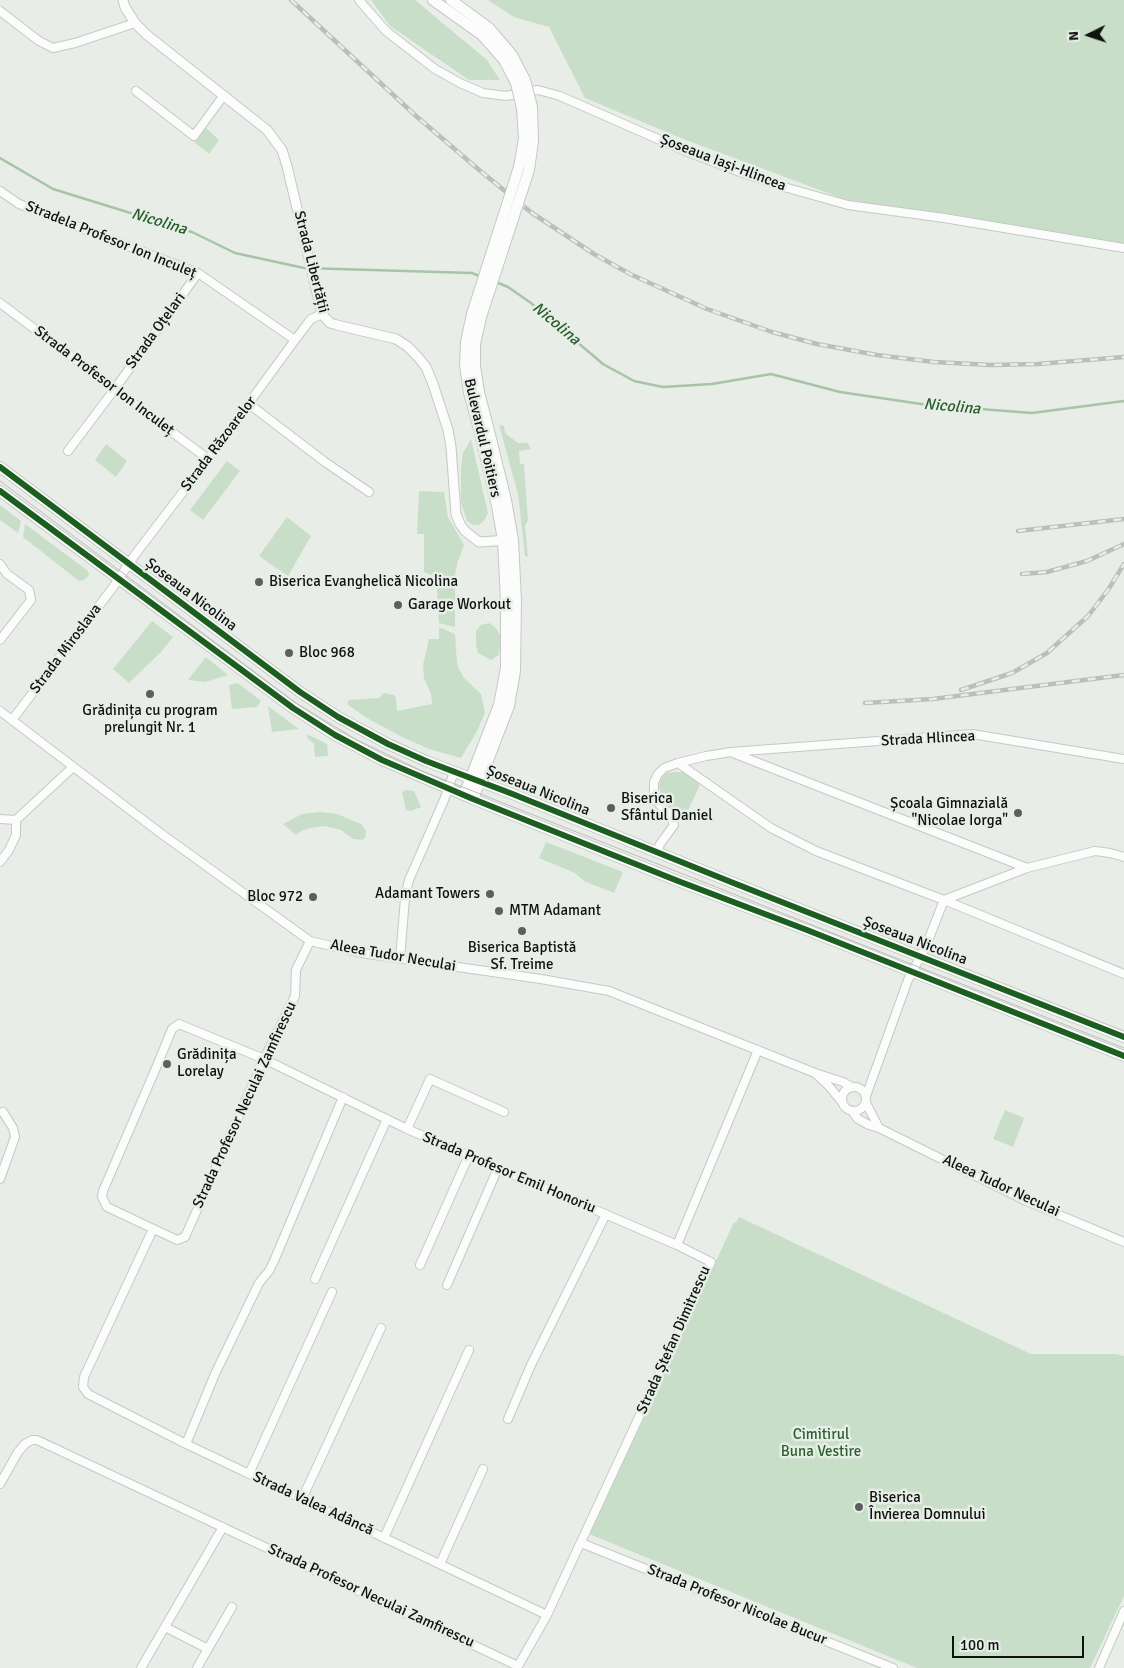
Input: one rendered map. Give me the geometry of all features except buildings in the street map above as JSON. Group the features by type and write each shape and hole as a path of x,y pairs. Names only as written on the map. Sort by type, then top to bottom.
{"main road":[{"name":"Bulevardul Poitiers","path":"433,0 482,35 520,82"},
{"name":"Bulevardul Poitiers","path":"451,0 489,28 512,55 520,82 532,107 533,141 528,170 480,317 475,344 475,366 484,432 506,500 508,540 516,610 514,679 509,706 469,797"},
{"name":"Șoseaua Nicolina","path":"0,466 300,692 388,744 454,772 1124,1037"},
{"name":"Șoseaua Nicolina","path":"0,491 280,699 322,727 382,760 678,881 1124,1056"}],"street":[{"name":"Strada Libertății","path":"123,0 135,23 267,130 282,150 296,201 322,314 330,323 337,326 396,339 418,356 426,367 433,384 448,430 451,447 454,506 460,524 479,542 508,540"},
{"name":"Șoseaua Iași-Hlincea","path":"359,0 386,31 435,69 483,93 506,96 538,90 560,96 685,151 740,172 848,205 944,218 1124,248"},
{"path":"0,11 39,41 54,48 135,23"},
{"path":"136,91 194,136 224,95"},
{"name":"Stradela Profesor Ion Inculeț","path":"0,191 19,204 198,274 295,340"},
{"name":"Strada Oțelari","path":"68,451 198,274"},
{"name":"Strada Profesor Ion Inculeț","path":"0,302 114,390 208,459"},
{"name":"Strada Răzoarelor","path":"119,578 250,404 311,319 322,314"},
{"path":"250,404 325,462 369,492"},
{"path":"0,564 7,574 29,590 30,600 0,640"},
{"name":"Strada Miroslava","path":"12,720 119,578"},
{"name":"Aleea Tudor Neculai","path":"0,711 261,907 310,941 361,953 542,979 609,991 856,1088 866,1099 879,1128"},
{"name":"Strada Hlincea","path":"657,852 660,844 674,825 670,814 658,803 654,793 654,782 658,774 664,768 706,756 731,752 972,734 1124,759"},
{"path":"731,752 1027,868"},
{"path":"678,763 771,828 798,843 1123,972"},
{"path":"0,819 16,820 73,767"},
{"path":"400,958 405,898 409,880 454,772"},
{"path":"0,862 9,850 16,835 16,820"},
{"path":"852,1111 862,1108 866,1099 912,972 926,946 944,900 1027,868 1095,851 1110,853 1124,858"},
{"name":"Strada Profesor Neculai Zamfirescu","path":"153,1229 178,1240 187,1234 264,1059 295,996 296,970 310,941"},
{"name":"Strada Profesor Emil Honoriu","path":"153,1229 111,1210 104,1203 102,1197 172,1029 179,1024 264,1059 407,1128 677,1245"},
{"path":"677,1245 758,1050"},
{"name":"Aleea Tudor Neculai","path":"815,1073 858,1119 1026,1201 1124,1242"},
{"path":"842,1102 844,1092 856,1088 874,1075"},
{"path":"407,1128 430,1079 504,1112"},
{"path":"186,1444 215,1374 259,1283 269,1271 274,1261 343,1097"},
{"path":"0,1179 14,1137 14,1128 1,1111"},
{"path":"315,1279 387,1119"},
{"path":"420,1265 469,1155"},
{"path":"447,1285 498,1168"},
{"path":"508,1419 531,1365 606,1214"},
{"name":"Strada Valea Adâncă","path":"153,1229 84,1378 83,1387 88,1394 186,1444 547,1615"},
{"name":"Strada Ștefan Dimitrescu","path":"518,1667 547,1615 582,1543 711,1262 677,1245"},
{"path":"249,1474 332,1292"},
{"path":"302,1499 381,1328"},
{"path":"384,1538 469,1350"},
{"name":"Strada Profesor Neculai Zamfirescu","path":"0,1484 18,1452 25,1444 32,1440 37,1440 518,1667"},
{"path":"440,1564 483,1470"},
{"path":"141,1668 223,1527"},
{"name":"Strada Profesor Nicolae Bucur","path":"582,1543 893,1668"},
{"path":"196,1668 232,1607"},
{"path":"1099,1668 1124,1611"},
{"path":"165,1627 208,1649"}],"green space":[{"path":"371,0 415,0 487,60 500,80 469,80 390,26"},
{"path":"488,0 1124,0 1124,245 849,201 683,139 585,98 549,27 514,17"},
{"path":"204,126 219,140 209,154 193,141"},
{"path":"499,425 504,426 505,433 518,443 528,443 531,449 519,451 520,464 524,464 528,520 525,526 528,557 525,556 518,494"},
{"path":"471,439 488,513 484,521 479,525 473,525 467,521 461,502 463,453"},
{"path":"106,444 127,461 116,477 95,460"},
{"path":"227,461 240,471 203,520 190,510"},
{"path":"419,491 444,492 448,517 464,545 455,575 455,627 439,623 436,577 424,572 424,534 417,534"},
{"path":"0,505 21,521 18,533 0,520"},
{"path":"287,517 311,536 288,576 259,556"},
{"path":"25,524 88,571 89,575 84,580 79,581 23,537"},
{"path":"152,621 173,637 161,652 129,683 113,669"},
{"path":"489,623 495,627 500,635 499,655 491,660 478,653 476,645 476,631 481,625"},
{"path":"439,627 455,634 459,669 464,678 481,694 485,713 461,758 429,749 402,737 365,717 347,704 349,700 379,698 384,693 394,695 397,711 432,704 431,694 424,678 423,665 429,639 439,639"},
{"path":"206,657 228,675 205,682 188,680"},
{"path":"238,683 261,701 257,707 232,709 229,685"},
{"path":"268,706 299,729 272,732"},
{"path":"307,734 327,744 328,756 315,757 314,744 307,738"},
{"path":"685,772 700,785 684,819 675,813 661,794 659,786 661,779 666,773"},
{"path":"407,790 414,791 421,807 411,811 406,810 402,792"},
{"path":"320,812 337,814 361,824 366,831 365,838 362,840 353,839 341,830 325,826 310,828 296,835 283,824 302,814"},
{"path":"546,842 623,872 614,893 584,881 575,873 539,858"},
{"path":"1005,1110 1024,1118 1013,1147 993,1139"},
{"name":"Cimitirul Buna Vestire","path":"739,1217 1031,1354 1116,1354 1124,1356 1124,1596 1090,1668 917,1668 589,1534 734,1222 736,1223"}],"waterway":[{"name":"Nicolina","path":"0,158 53,189 192,232 235,253 304,268 472,273 482,277"},
{"name":"Nicolina","path":"496,282 508,287 531,303 603,364 634,381 663,387 712,384 771,374 840,392 928,405 1032,413 1124,401"}],"tram line":[{"path":"0,481 296,703 357,740 422,771 1124,1048"}],"railway":[{"path":"291,0 416,116 532,213 594,254 630,274 707,309 772,332 817,344 877,355 934,362 991,365 1038,364 1124,357"},
{"path":"1018,531 1124,519"},
{"path":"1022,574 1047,572 1087,561 1124,544"},
{"path":"961,690 1012,673 1047,653 1088,616 1108,590 1124,564"},
{"path":"865,703 933,699 1124,675"}],"cycle path":[{"path":"0,467 300,692 338,717 388,744 426,761 1124,1037"},
{"path":"0,491 293,708 335,735 382,760 473,799 678,881 807,930 1124,1056"}],"place":[{"name":"Biserica Evanghelică Nicolina","path":"259,582"},
{"name":"Garage Workout","path":"398,605"},
{"name":"Bloc 968","path":"289,653"},
{"name":"Grădinița cu program prelungit Nr. 1","path":"150,694"},
{"name":"Biserica Sfântul Daniel","path":"611,808"},
{"name":"Școala Gimnazială \"Nicolae Iorga\"","path":"1018,813"},
{"name":"Adamant Towers","path":"490,894"},
{"name":"Bloc 972","path":"313,897"},
{"name":"MTM Adamant","path":"499,911"},
{"name":"Biserica Baptistă Sf. Treime","path":"522,931"},
{"name":"Grădinița Lorelay","path":"167,1064"},
{"name":"Biserica Învierea Domnului","path":"859,1507"}]}
